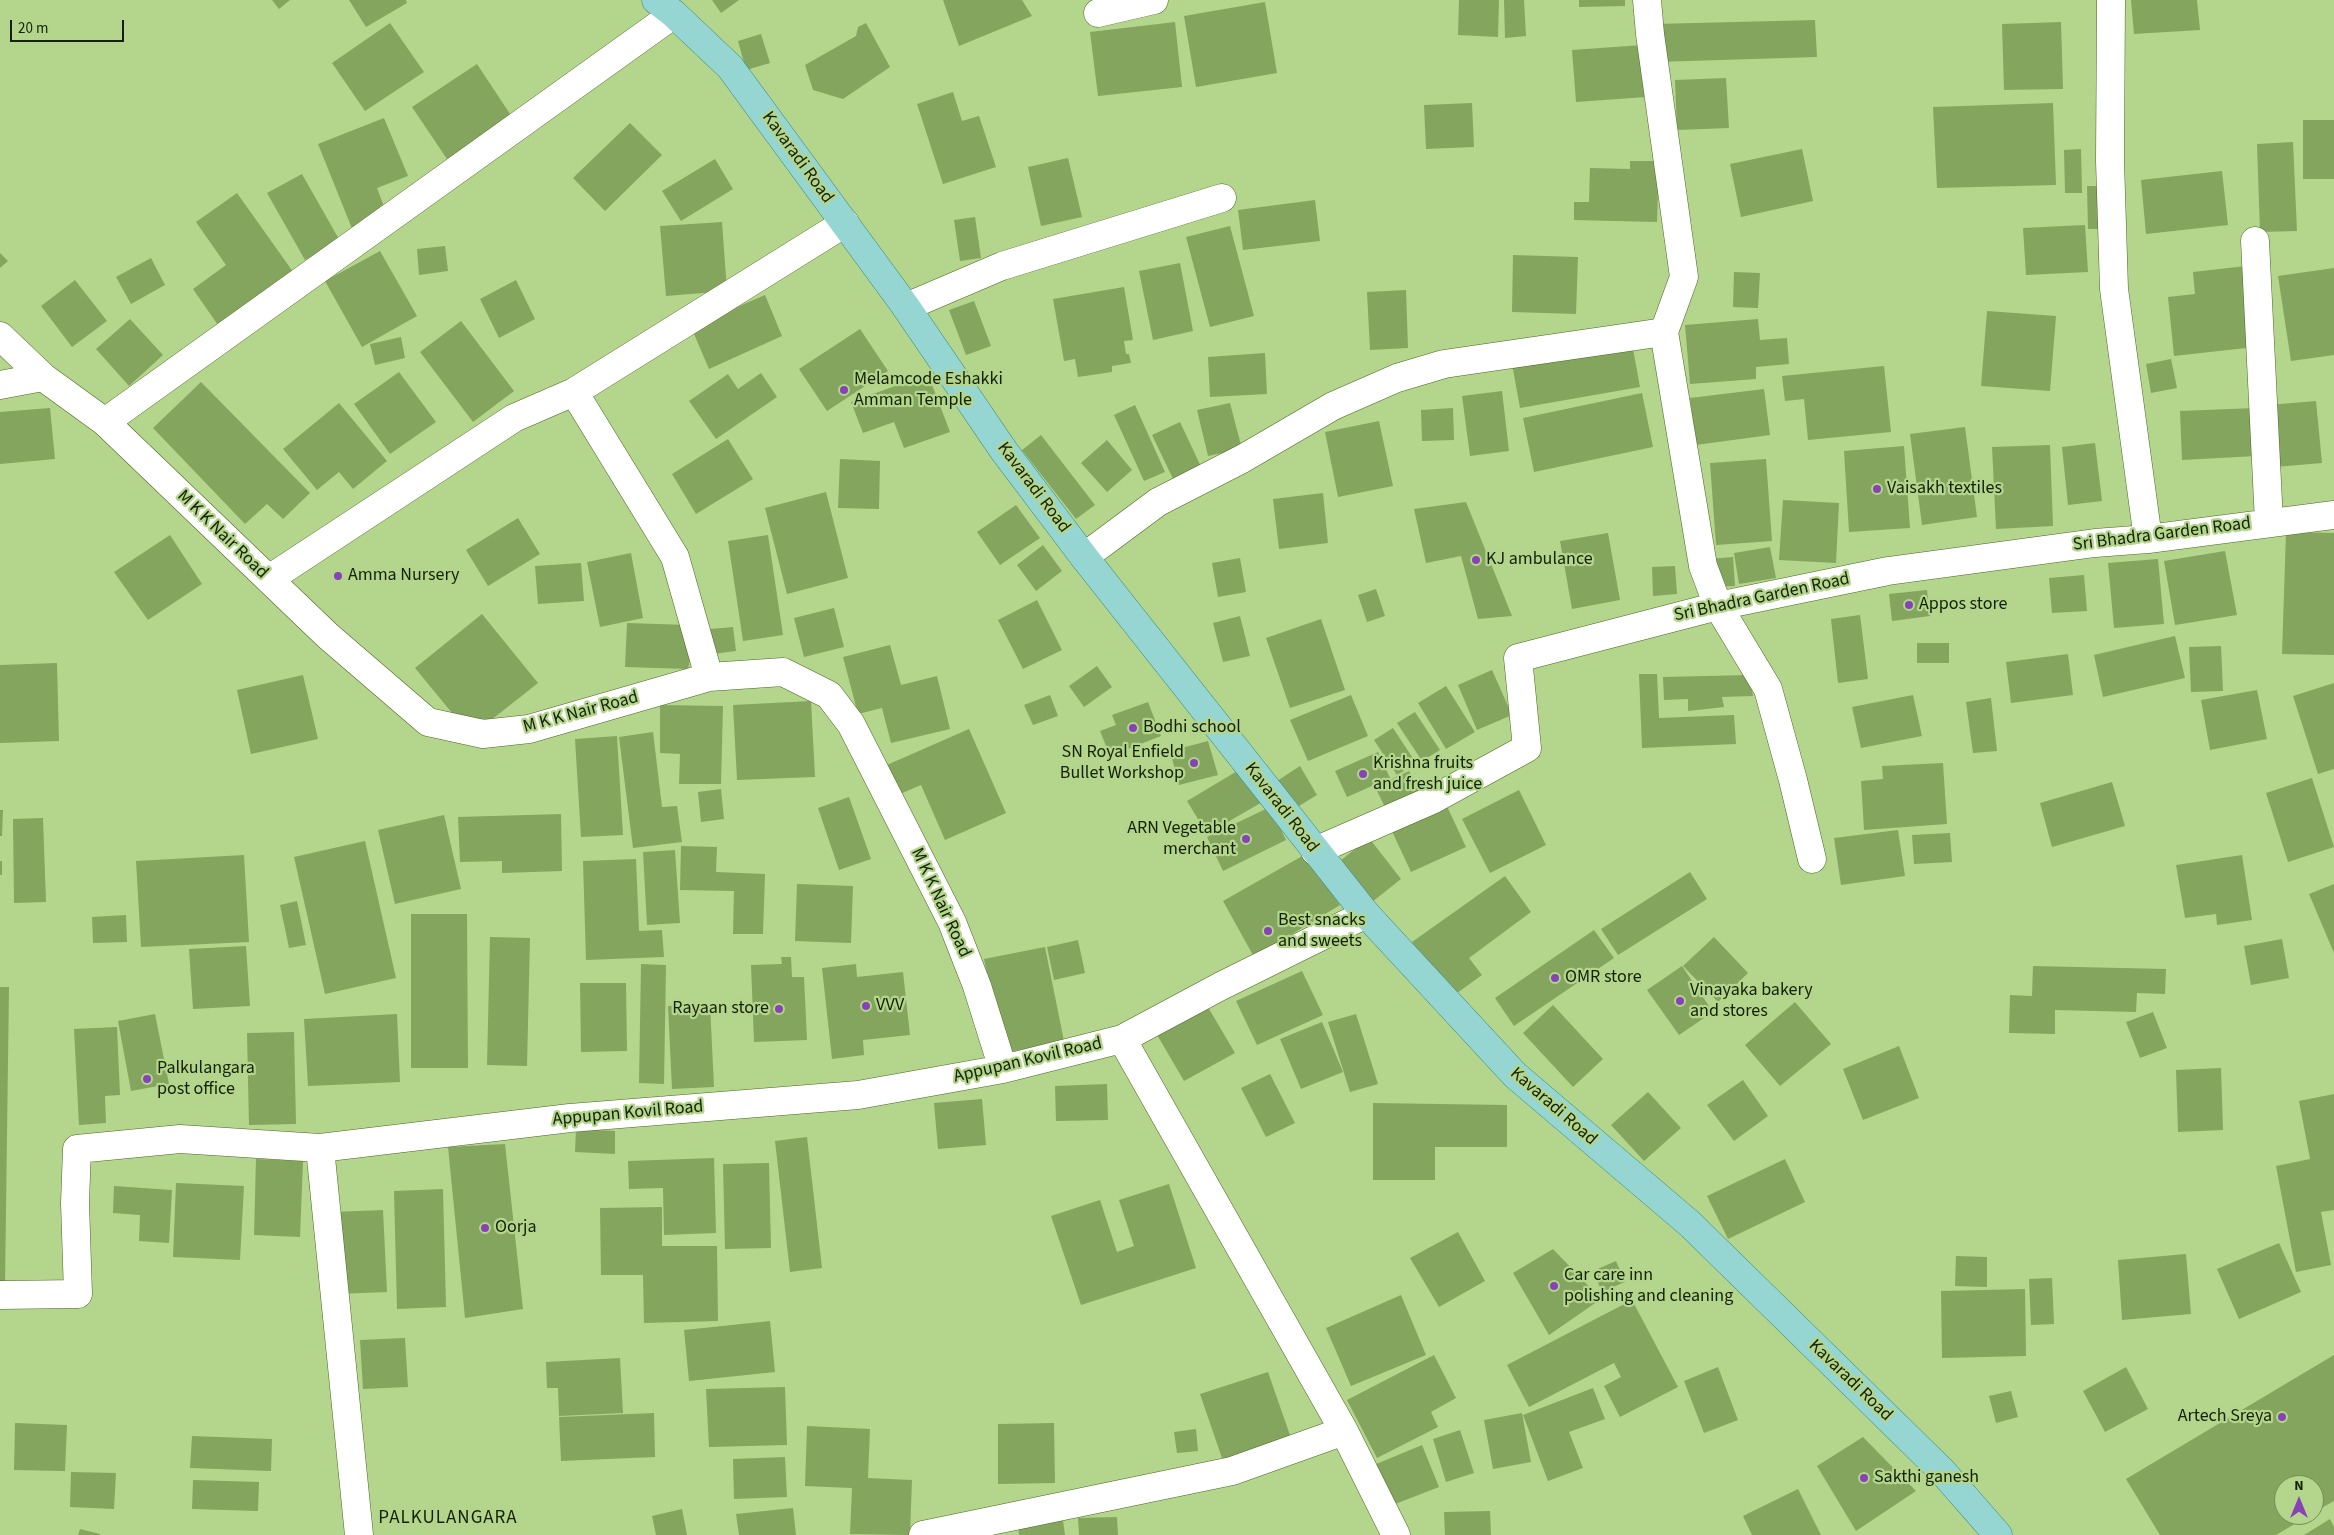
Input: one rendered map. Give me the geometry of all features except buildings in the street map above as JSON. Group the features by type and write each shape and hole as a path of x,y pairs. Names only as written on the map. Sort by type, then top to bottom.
{"main road":[{"name":"Kavaradi Road","path":"665,7 730,67 906,308 1004,451 1314,851 1366,914 1515,1076 1690,1224 1942,1471 1998,1535"}],"street":[{"path":"1098,13 1154,0"},
{"path":"1647,0 1650,34 1684,276 1664,332 1703,566 1718,606 1768,689 1794,780 1812,859"},
{"path":"2111,0 2110,161 2114,289 2148,540"},
{"path":"105,422 665,7"},
{"path":"906,308 1002,266 1222,198"},
{"path":"269,579 514,418 574,392 845,223"},
{"path":"2256,241 2269,522"},
{"path":"1084,556 1158,502 1242,459 1333,406 1397,378 1444,364 1664,332"},
{"name":"M K K Nair Road","path":"0,336 43,378 105,422 328,636 428,722 483,734 529,729 709,677 784,672 829,695 851,724 952,922 977,986 1003,1069"},
{"path":"0,385 43,378"},
{"path":"574,392 676,557 709,677"},
{"name":"Sri Bhadra Garden Road","path":"1314,851 1432,800 1527,748 1518,658 1718,606 1888,571 2095,543 2148,540 2269,522 2334,515"},
{"name":"Appupan Kovil Road","path":"0,1295 78,1294 75,1203 77,1149 180,1139 320,1148 570,1118 858,1095 1003,1069 1122,1039 1221,986 1366,914"},
{"path":"1122,1039 1344,1431 1396,1535"},
{"path":"320,1148 359,1535"},
{"path":"923,1535 1232,1471 1344,1431"}],"place":[{"name":"Melamcode Eshakki Amman Temple","path":"844,390"},
{"name":"Vaisakh textiles","path":"1877,489"},
{"name":"KJ ambulance","path":"1476,560"},
{"name":"Amma Nursery","path":"338,576"},
{"name":"Appos store","path":"1909,605"},
{"name":"Bodhi school","path":"1133,728"},
{"name":"SN Royal Enfield Bullet Workshop","path":"1194,763"},
{"name":"Krishna fruits and fresh juice","path":"1363,774"},
{"name":"ARN Vegetable merchant","path":"1246,839"},
{"name":"Best snacks and sweets","path":"1268,931"},
{"name":"OMR store","path":"1555,978"},
{"name":"Vinayaka bakery and stores","path":"1680,1001"},
{"name":"VVV","path":"866,1006"},
{"name":"Rayaan store","path":"779,1009"},
{"name":"Palkulangara post office","path":"147,1079"},
{"name":"Oorja","path":"485,1228"},
{"name":"Car care inn polishing and cleaning","path":"1554,1286"},
{"name":"Artech Sreya","path":"2282,1417"},
{"name":"Sakthi ganesh","path":"1864,1478"}],"district":[{"name":"PALKULANGARA","path":"448,1519"}]}
